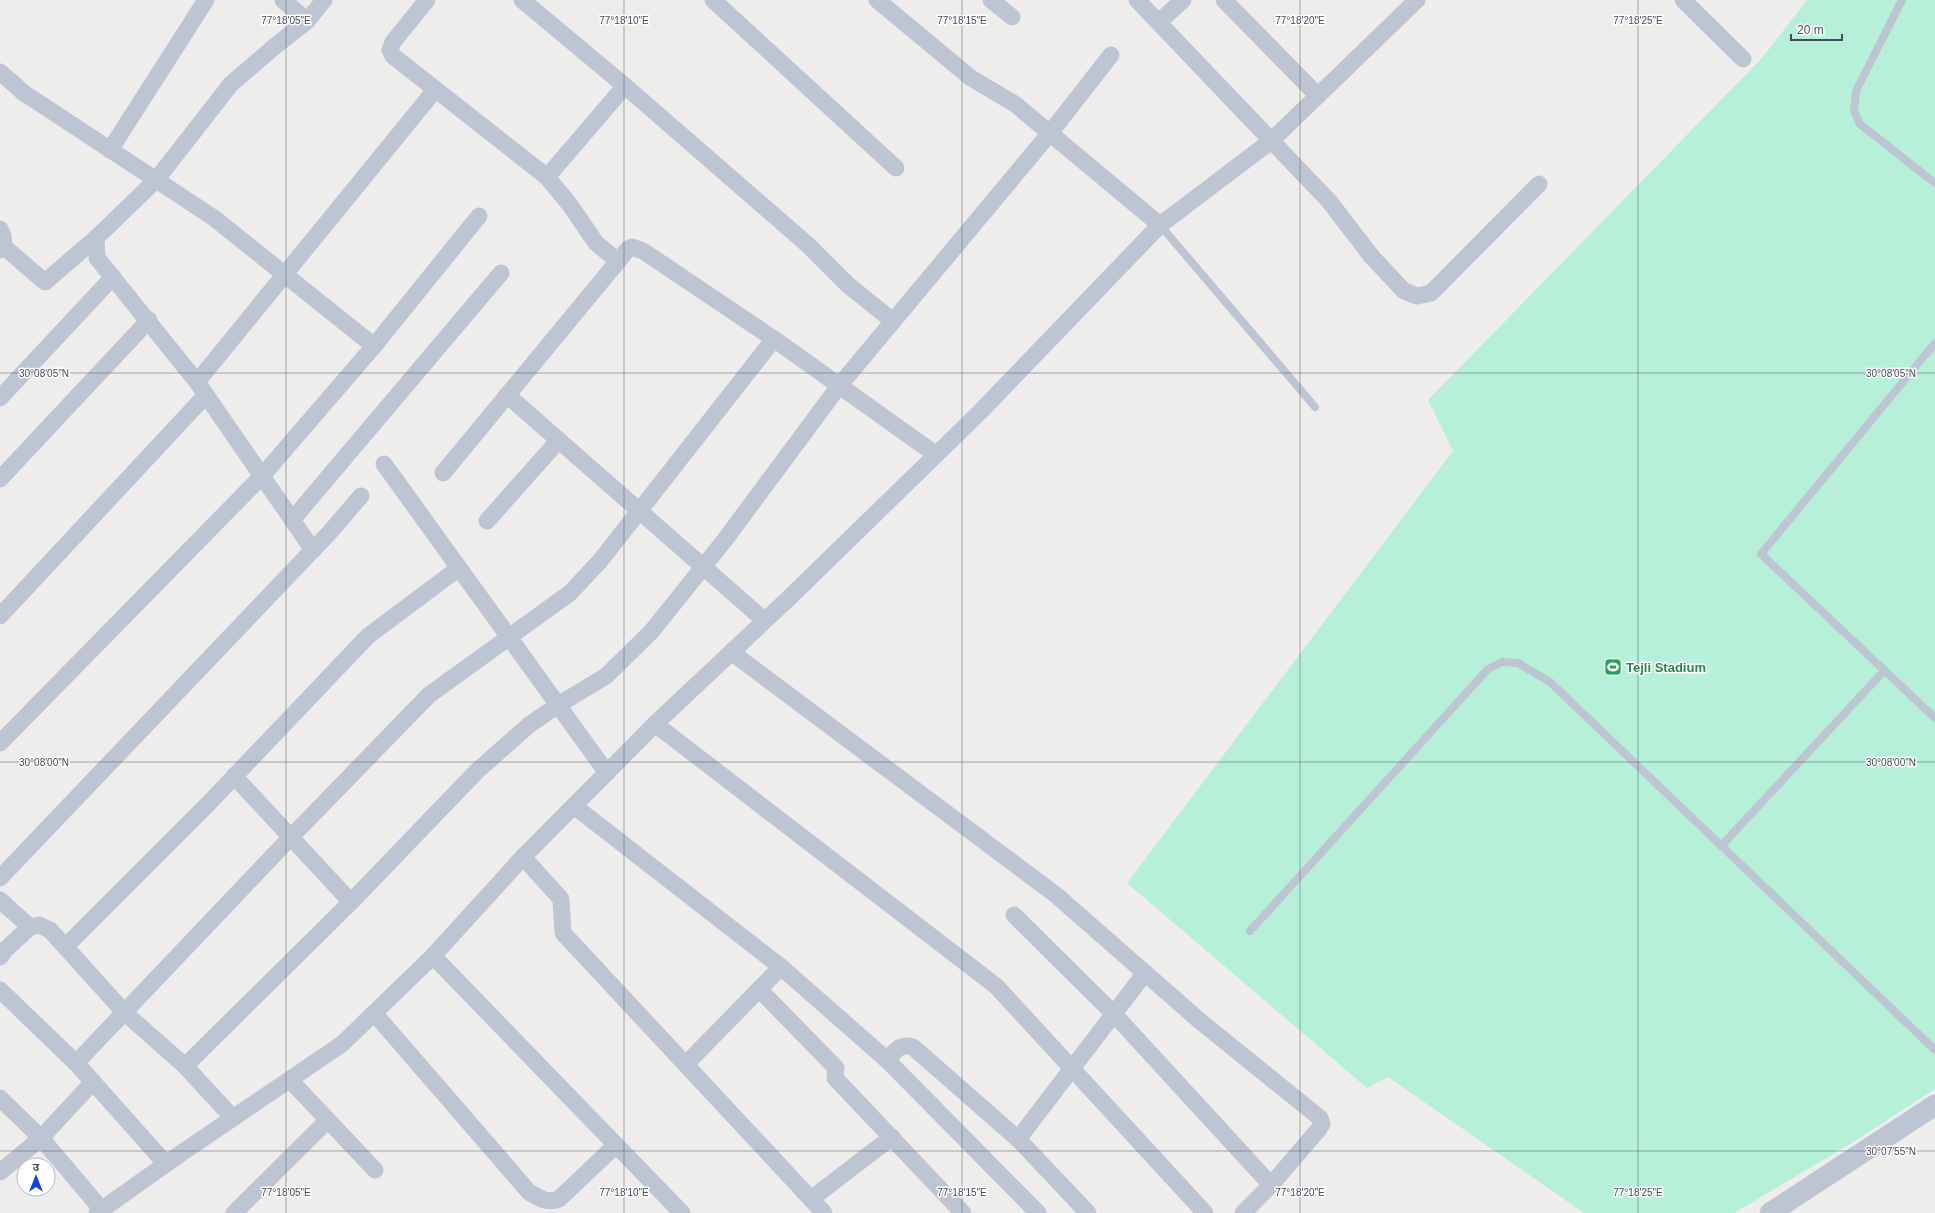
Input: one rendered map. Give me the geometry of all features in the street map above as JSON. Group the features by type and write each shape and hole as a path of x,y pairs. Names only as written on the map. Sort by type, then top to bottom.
{"street":[{"path":"110,150 206,0"},
{"path":"283,0 307,21"},
{"path":"0,229 4,236 1,248 45,282 96,238 156,180 231,84 307,21 324,0"},
{"path":"427,0 392,42 390,50 393,56 547,177 570,205 596,243 618,261"},
{"path":"522,0 625,86 808,246 848,285 892,321"},
{"path":"713,0 896,168"},
{"path":"877,0 971,78 1014,104 1160,225"},
{"path":"991,0 1012,17"},
{"path":"1137,0 1329,201 1372,257 1404,291 1417,296 1431,293 1539,184"},
{"path":"1159,22 1183,0"},
{"path":"1224,0 1318,96"},
{"path":"0,1098 40,1138 104,1211 166,1164 342,1044 433,956 523,857 655,724 980,412 1160,225 1271,141 1417,0"},
{"path":"1683,0 1743,59"},
{"path":"185,1066 351,902 476,771 529,725 558,704 606,676 651,632 703,567 839,386 1050,133 1111,55"},
{"path":"0,72 24,93 214,218 374,346"},
{"path":"547,177 625,86"},
{"path":"0,616 201,388 284,274 435,90"},
{"path":"0,743 262,476 374,346 479,216"},
{"path":"96,238 98,258 149,320 201,388 313,550"},
{"path":"443,474 618,261 628,249 632,247 639,249 774,339 935,454"},
{"path":"292,520 501,273"},
{"path":"0,398 113,277"},
{"path":"0,479 149,320"},
{"path":"76,1063 125,1013 290,837 429,695 570,593 600,561 774,339"},
{"path":"507,395 764,620"},
{"path":"487,521 559,440"},
{"path":"384,464 558,704 606,773"},
{"path":"0,878 313,550 361,496"},
{"path":"66,946 234,776 368,636 459,568"},
{"path":"731,652 1056,895 1201,1022 1320,1118 1322,1124 1319,1129 1271,1185 1243,1213"},
{"path":"655,724 996,986 1205,1213"},
{"path":"234,776 351,902"},
{"path":"574,806 781,967 887,1060 1038,1213"},
{"path":"523,857 560,899 563,933 824,1213"},
{"path":"0,900 30,927"},
{"path":"1014,915 1114,1014 1271,1185"},
{"path":"0,957 4,950 30,927 35,925 45,927 66,946 125,1013 185,1066 233,1118"},
{"path":"433,956 682,1213"},
{"path":"686,1064 781,967"},
{"path":"1018,1139 1145,973"},
{"path":"759,989 836,1068 835,1078 963,1213"},
{"path":"0,990 76,1063 166,1164"},
{"path":"374,1013 529,1192 542,1200 554,1202 559,1199 616,1145"},
{"path":"887,1060 899,1046 906,1045 913,1047 1018,1139 1088,1213"},
{"path":"290,1080 375,1170"},
{"path":"0,1172 40,1138 93,1082"},
{"path":"1770,1213 1935,1104"},
{"path":"234,1213 328,1120"},
{"path":"811,1199 892,1138"}],"lane":[{"path":"1902,0 1861,77 1856,91 1854,110 1860,124 1935,183"},
{"path":"1160,225 1315,407"},
{"path":"1935,343 1761,554 1935,718"},
{"path":"1250,931 1488,669 1502,662 1518,663 1550,682 1935,1050"},
{"path":"1721,846 1884,671"}],"green space":[{"name":"Tejli Stadium","path":"1807,0 1935,0 1935,1089 1855,1141 1734,1213 1584,1213 1388,1077 1367,1088 1127,883 1453,451 1428,400 1762,58"}],"place":[{"name":"Tejli Stadium","path":"1613,667"}]}
